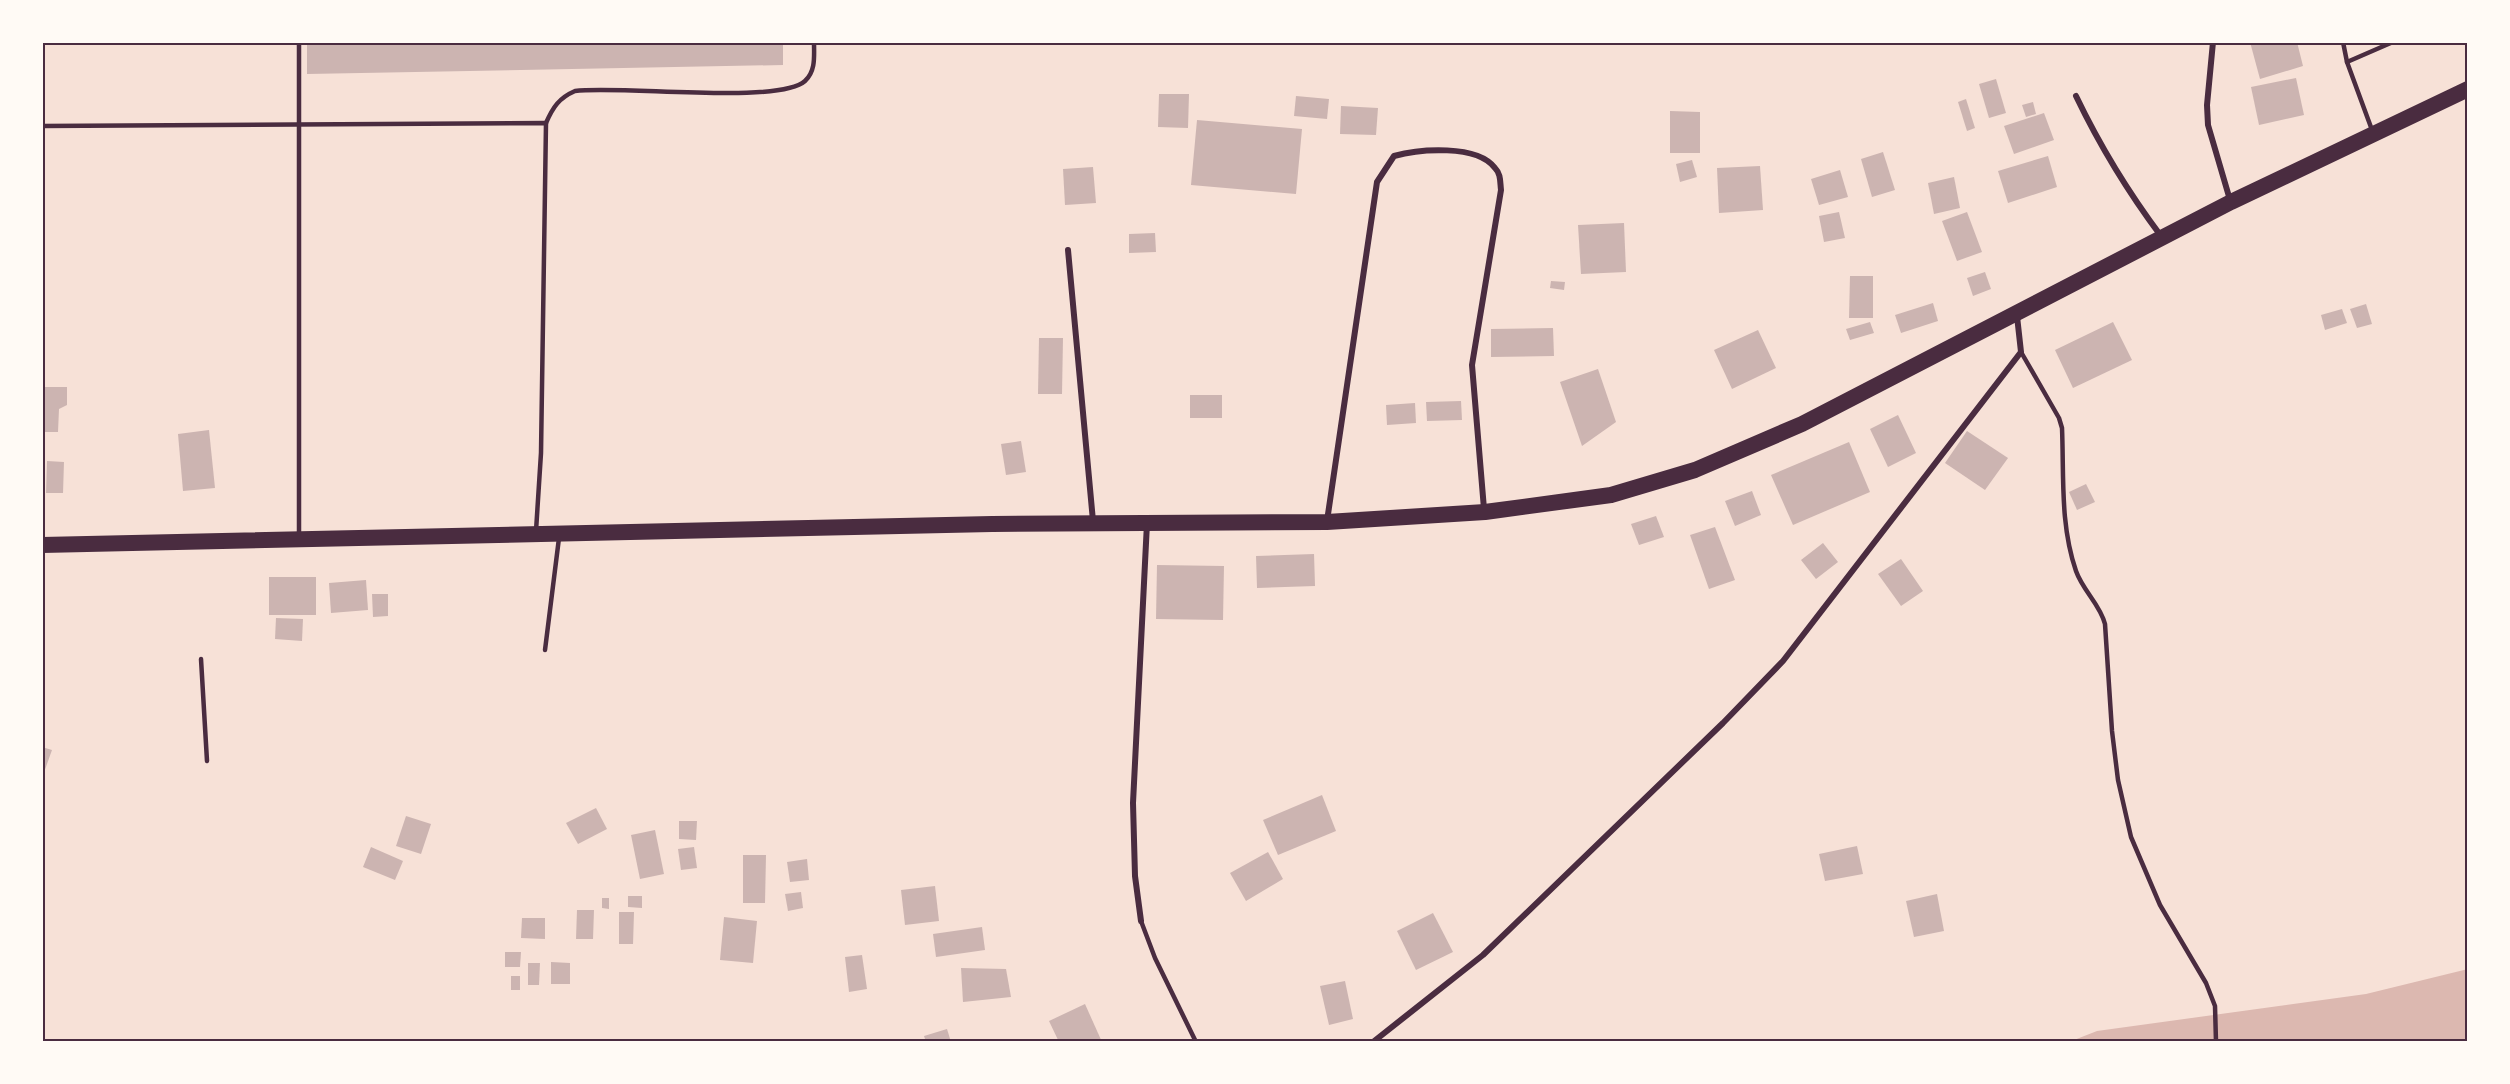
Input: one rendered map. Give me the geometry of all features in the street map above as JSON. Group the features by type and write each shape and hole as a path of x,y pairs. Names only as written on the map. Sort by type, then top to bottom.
{"highway":[{"path":"42,545 1147,522 1327,522 1485,512 1611,495 1695,470 1802,424 2231,202 2373,132 2468,89"}],"street":[{"path":"2213,42 2206,105 2208,125 2231,202"},
{"path":"2076,96 2115,171 2162,237"},
{"path":"1327,522 1377,182 1394,156 1413,150 1447,150 1474,155 1494,166 1500,177 1501,190 1472,364 1485,512"},
{"path":"1068,249 1093,523"},
{"path":"1373,1042 1483,955 1559,878 1706,739 1783,661 2021,352 2017,312"},
{"path":"1141,921 1135,876 1133,803 1147,522"}],"lane":[{"path":"299,42 299,539"},
{"path":"536,533 541,453 546,123 553,108 562,96 575,91 755,93 791,90 806,81 814,68 814,42"},
{"path":"2343,42 2347,62 2373,132"},
{"path":"2347,62 2393,42"},
{"path":"42,126 546,123"},
{"path":"2021,352 2059,418 2062,428 2062,498 2069,542 2080,580 2101,610 2105,624 2114,751 2131,837 2160,904 2206,983 2215,1006 2216,1042"},
{"path":"545,650 560,533"},
{"path":"201,659 207,761"},
{"path":"1141,921 1155,958 1196,1042"}],"shaded area":[{"path":"2468,969 2468,1042 2069,1042 2097,1031 2366,994"}],"building":[{"path":"307,42 783,42 783,65 307,74"},
{"path":"2250,42 2297,42 2303,66 2260,79"},
{"path":"2296,78 2304,115 2259,125 2251,87"},
{"path":"1996,79 2006,113 1989,118 1979,84"},
{"path":"1159,94 1189,94 1188,128 1158,127"},
{"path":"1296,96 1329,99 1327,119 1294,116"},
{"path":"1966,99 1975,128 1967,131 1958,102"},
{"path":"2033,102 2036,114 2026,117 2022,105"},
{"path":"1341,106 1378,108 1376,135 1340,134"},
{"path":"1670,111 1700,112 1700,153 1670,153"},
{"path":"2044,113 2054,140 2014,154 2004,126"},
{"path":"1197,120 1302,129 1296,194 1191,185"},
{"path":"1883,152 1895,190 1872,197 1861,159"},
{"path":"2048,156 2057,187 2008,203 1998,171"},
{"path":"1692,160 1697,177 1680,182 1676,164"},
{"path":"1760,166 1763,210 1719,213 1717,168"},
{"path":"1093,167 1096,203 1065,205 1063,169"},
{"path":"1840,170 1848,197 1819,205 1811,179"},
{"path":"1954,177 1960,208 1934,214 1928,183"},
{"path":"1839,212 1845,238 1824,242 1819,216"},
{"path":"1967,212 1982,252 1957,261 1942,221"},
{"path":"1624,223 1626,272 1581,274 1578,225"},
{"path":"1155,233 1156,252 1129,253 1129,234"},
{"path":"1985,272 1991,289 1973,296 1967,278"},
{"path":"1850,276 1873,276 1873,318 1849,318"},
{"path":"1551,281 1565,282 1564,290 1550,288"},
{"path":"1933,303 1938,321 1901,333 1895,315"},
{"path":"2366,304 2372,324 2357,328 2350,309"},
{"path":"2342,309 2347,323 2325,330 2321,315"},
{"path":"1870,322 1874,333 1850,340 1846,329"},
{"path":"2113,322 2132,360 2073,388 2055,350"},
{"path":"1553,328 1554,356 1491,357 1491,329"},
{"path":"1758,330 1776,368 1732,389 1714,350"},
{"path":"1039,338 1063,338 1062,394 1038,394"},
{"path":"1598,369 1616,422 1582,446 1560,382"},
{"path":"42,387 67,387 67,405 59,409 58,432 42,432"},
{"path":"1190,395 1222,395 1222,418 1190,418"},
{"path":"1461,401 1462,420 1427,421 1426,402"},
{"path":"1415,403 1416,423 1387,425 1386,405"},
{"path":"1898,415 1916,453 1888,467 1870,429"},
{"path":"209,430 215,488 183,491 178,434"},
{"path":"1967,431 2008,458 1985,490 1945,463"},
{"path":"1021,441 1026,472 1006,475 1001,444"},
{"path":"1849,442 1870,492 1793,525 1771,475"},
{"path":"47,461 64,462 63,493 46,493"},
{"path":"2086,484 2095,502 2077,510 2069,492"},
{"path":"1752,491 1761,515 1735,526 1725,501"},
{"path":"1656,516 1664,537 1639,545 1631,524"},
{"path":"1715,527 1735,580 1709,589 1690,535"},
{"path":"1823,543 1838,562 1816,579 1801,560"},
{"path":"1314,554 1315,586 1257,588 1256,556"},
{"path":"1901,559 1923,591 1901,606 1878,574"},
{"path":"1157,565 1224,566 1223,620 1156,619"},
{"path":"269,577 316,577 316,615 269,615"},
{"path":"366,580 368,610 331,613 329,583"},
{"path":"372,594 388,594 388,616 373,617"},
{"path":"276,618 303,619 302,641 275,639"},
{"path":"42,747 52,750 42,778"},
{"path":"1322,795 1336,831 1278,855 1263,820"},
{"path":"596,808 607,829 578,844 566,823"},
{"path":"406,816 431,824 421,854 396,846"},
{"path":"679,821 697,821 696,840 679,839"},
{"path":"655,830 664,874 640,879 631,835"},
{"path":"1857,846 1863,874 1825,881 1819,854"},
{"path":"371,847 403,861 395,880 363,867"},
{"path":"694,847 697,868 681,870 678,849"},
{"path":"1268,852 1283,879 1246,901 1230,873"},
{"path":"743,855 766,855 765,903 743,903"},
{"path":"807,859 809,880 790,882 787,862"},
{"path":"935,886 939,921 905,925 901,890"},
{"path":"801,892 803,908 788,911 785,894"},
{"path":"1937,894 1944,931 1914,937 1906,901"},
{"path":"628,896 642,896 642,908 628,907"},
{"path":"602,898 609,898 609,909 602,908"},
{"path":"577,910 594,910 593,939 576,939"},
{"path":"619,912 634,912 633,944 619,944"},
{"path":"1433,913 1453,952 1416,970 1397,931"},
{"path":"724,917 757,921 753,963 720,960"},
{"path":"522,918 545,918 545,939 521,938"},
{"path":"982,927 985,950 936,957 933,934"},
{"path":"505,952 521,952 520,967 505,967"},
{"path":"862,955 867,989 849,992 845,957"},
{"path":"551,962 570,963 570,984 551,984"},
{"path":"528,963 540,963 539,985 528,985"},
{"path":"961,968 1006,969 1011,997 963,1002"},
{"path":"511,976 520,976 520,990 511,990"},
{"path":"1345,981 1353,1019 1329,1025 1320,986"},
{"path":"1085,1004 1102,1042 1059,1042 1049,1021"},
{"path":"947,1029 951,1042 926,1042 924,1036"}]}
